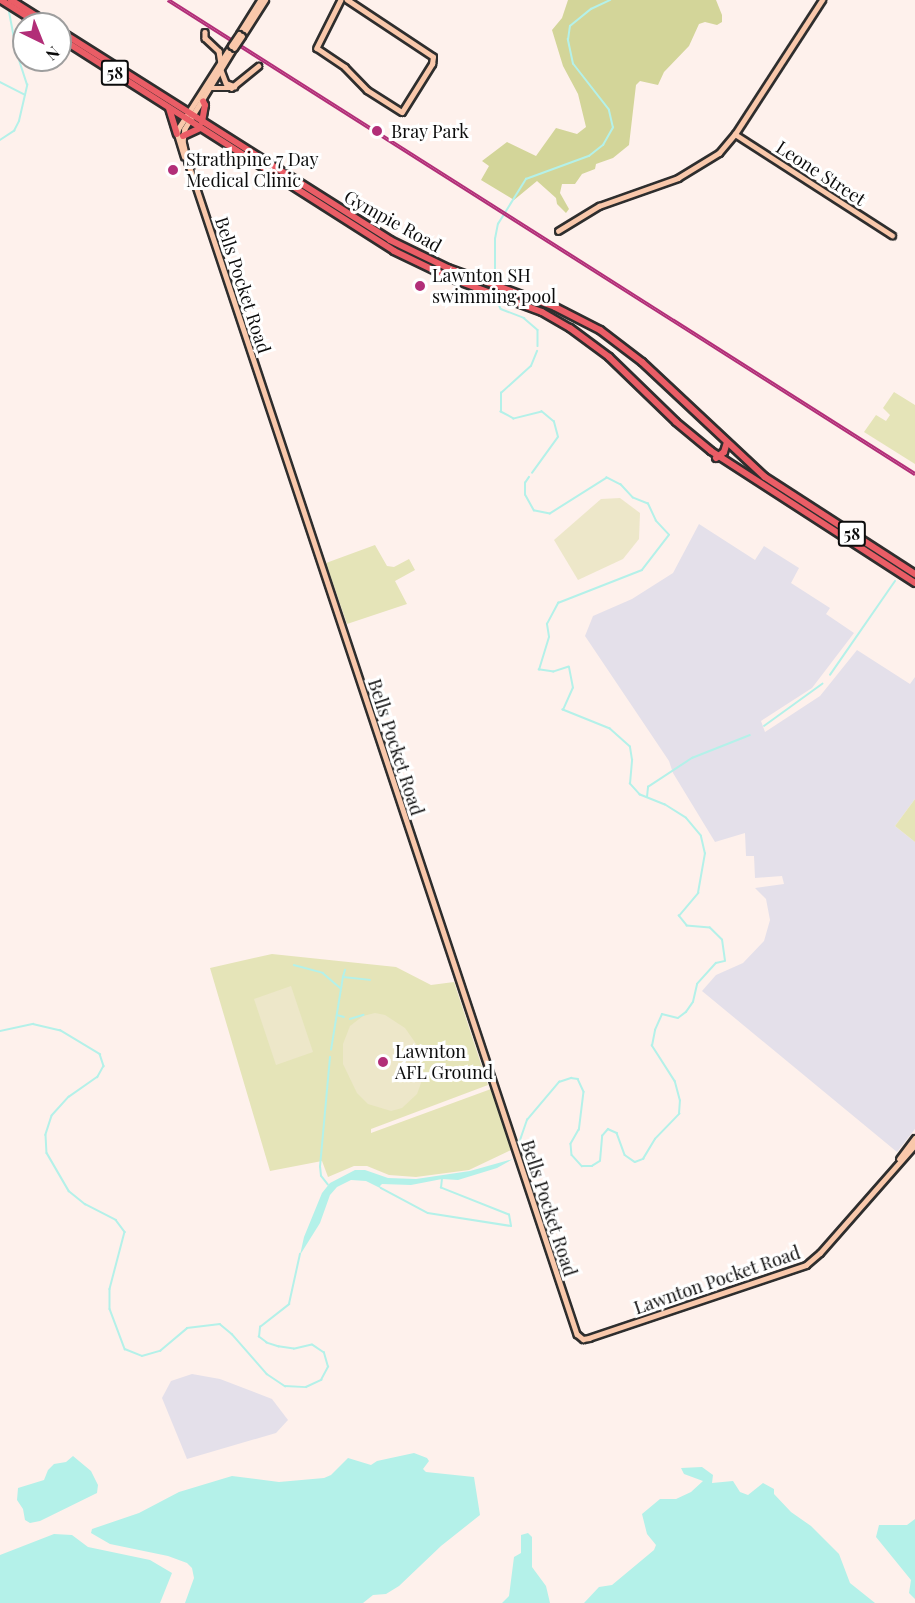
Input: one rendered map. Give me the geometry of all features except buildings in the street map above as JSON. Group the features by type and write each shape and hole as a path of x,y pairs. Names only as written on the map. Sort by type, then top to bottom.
{"highway":[{"path":"1,0 20,12"},
{"path":"11,0 30,12"},
{"name":"Gympie Road","path":"72,39 389,248 450,278 542,312 590,342 676,423 717,457 915,583"},
{"name":"Gympie Road","path":"72,46 169,108 189,117"},
{"path":"169,108 180,135 201,125 205,105 203,100"},
{"name":"Gympie Road","path":"201,125 382,236 435,262 566,312 608,336 642,362 727,442 777,485 915,574"},
{"path":"717,457 724,452 727,442"}],"main road":[{"path":"180,135 221,63 262,0"},
{"path":"340,6 349,1 430,53 432,64 402,112 367,90 345,67 317,48 317,43 340,6 341,0"},
{"path":"558,231 599,206 671,182 700,167 724,148 822,0"},
{"path":"205,32 205,38 217,48 221,63"},
{"path":"189,117 203,100 232,47"},
{"path":"210,88 228,89 258,66"},
{"path":"221,70 226,83 234,86"},
{"name":"Leone Street","path":"735,134 892,235"},
{"name":"Bells Pocket Road","path":"180,135 576,1332 581,1338"},
{"name":"Lawnton Pocket Road","path":"894,1169 915,1138"},
{"name":"Lawnton Pocket Road","path":"581,1338 589,1338 806,1266 915,1145"}],"shaded area":[{"path":"620,498 640,513 639,539 623,559 578,580 554,540 601,499"},
{"path":"699,524 755,560 764,546 799,568 791,583 830,608 826,614 854,633 812,688 761,721 765,732 820,696 857,650 910,684 915,677 915,799 895,826 915,842 915,1129 897,1152 702,991 716,975 743,963 764,941 770,920 766,899 755,888 784,884 782,876 755,878 754,856 746,856 745,833 715,842 673,773 669,761 585,636 593,616 632,599 673,573"},
{"path":"291,986 313,1052 276,1065 254,999"},
{"name":"Lawnton AFL Ground","path":"375,1013 385,1015 405,1028 419,1048 422,1059 421,1083 417,1094 402,1108 391,1111 368,1104 357,1093 343,1064 343,1044 350,1026 363,1016"},
{"path":"192,1374 220,1379 272,1399 288,1420 276,1433 187,1459 162,1398 171,1381"}],"green space":[{"path":"568,0 716,0 722,15 722,22 717,25 705,22 699,24 689,46 664,72 658,85 640,81 636,85 629,145 613,158 596,164 595,169 582,174 575,184 562,184 560,193 569,209 566,213 557,204 556,198 537,181 514,200 481,180 489,166 482,161 507,142 536,156 556,128 577,134 586,127 578,94 563,66 552,30 562,18"},
{"path":"894,392 915,405 915,464 864,432 876,415 886,421 890,415 883,408"},
{"path":"375,545 387,566 394,567 409,559 415,570 395,581 407,604 347,624 326,563"},
{"path":"915,799 915,842 895,826"},
{"path":"272,954 396,967 431,985 454,982 488,1085 371,1129 371,1133 491,1089 511,1150 469,1170 416,1177 389,1175 367,1166 354,1166 328,1177 322,1161 270,1171 210,968"}],"water":[{"path":"513,1159 497,1168 458,1180 442,1179 411,1185 382,1184 380,1186 382,1189 366,1181 351,1180 337,1187 330,1195 320,1223 300,1255 304,1237 322,1193 330,1183 355,1170 365,1170 388,1178 416,1179 470,1171"},
{"path":"414,1453 429,1461 423,1469 426,1472 474,1477 480,1515 441,1546 399,1586 386,1594 373,1595 363,1603 185,1603 194,1578 192,1568 187,1563 168,1556 110,1544 91,1533 92,1529 139,1513 179,1492 232,1476 279,1482 324,1478 331,1475 348,1458 371,1465 377,1461"},
{"path":"73,1456 91,1471 98,1485 97,1493 40,1521 30,1523 25,1520 23,1509 17,1500 18,1488 44,1480 48,1470 54,1464 66,1462"},
{"path":"702,1467 713,1475 712,1483 733,1481 740,1492 748,1495 763,1483 774,1489 774,1494 791,1512 811,1526 839,1554 850,1583 875,1603 584,1603 599,1587 612,1585 654,1550 656,1545 647,1534 642,1514 660,1499 676,1499 691,1492 703,1481 684,1474 681,1468"},
{"path":"915,1519 915,1599 909,1593 911,1580 876,1537 879,1525 907,1525"},
{"path":"528,1533 532,1537 532,1567 546,1586 550,1603 502,1603 509,1596 514,1557 521,1553 521,1535"},
{"path":"54,1534 72,1535 88,1547 150,1560 172,1573 160,1603 0,1603 0,1555"}],"waterway":[{"path":"495,282 495,239 498,224 526,179 589,156 603,145 613,128 609,110 573,64 568,40 570,26 591,9 610,0"},
{"path":"0,140 14,131 19,121 27,85 17,54 9,12"},
{"path":"0,82 25,95"},
{"path":"495,296 501,309 524,318 538,330 538,346"},
{"path":"532,473 558,437 554,422 542,412 514,419 501,412 501,393 531,366 537,351"},
{"path":"517,1149 527,1120 559,1082 571,1078 578,1079 584,1092 579,1130 571,1144 572,1155 582,1166 592,1166 600,1161 602,1136 608,1129 617,1133 625,1155 635,1162 643,1159 655,1139 679,1114 680,1101 675,1082 652,1046 655,1030 662,1014 678,1018 686,1012 693,1002 697,984 716,963 725,961 722,940 710,928 687,926 679,916 698,893 705,854 701,836 686,818 665,805 640,795 630,784 632,760 630,747 610,729 563,710 573,688 569,667 554,672 539,670 549,637 547,624 558,603 642,570 669,535 656,521 648,504 633,498 621,485 607,478 550,514 534,511 525,495 525,483 529,477"},
{"path":"830,675 895,581"},
{"path":"764,726 822,684"},
{"path":"647,797 648,787 692,758 750,735"},
{"path":"294,965 323,973 340,988"},
{"path":"343,977 345,970"},
{"path":"331,1050 343,977 370,980"},
{"path":"337,1015 344,1017"},
{"path":"350,1019 363,1015"},
{"path":"0,1031 33,1024 60,1030 100,1054 104,1066 98,1077 69,1097 52,1116 46,1135 47,1153 69,1191 85,1204 116,1220 125,1232 110,1289 110,1309 125,1349 142,1356 160,1351 187,1328 220,1324 232,1334 267,1374 285,1386 306,1387 321,1380 328,1367 324,1353 312,1345 294,1349 279,1347 259,1337 260,1327 289,1304 300,1254"},
{"path":"328,1185 321,1176 320,1167 330,1057"},
{"path":"381,1188 428,1213 511,1226 509,1215 441,1188 442,1178"}],"railway":[{"path":"168,0 915,474"}],"place":[{"name":"Bray Park","path":"377,131"},
{"name":"Strathpine 7 Day Medical Clinic","path":"173,170"},
{"name":"Lawnton SH swimming pool","path":"420,286"},
{"name":"Lawnton AFL Ground","path":"383,1062"}]}
